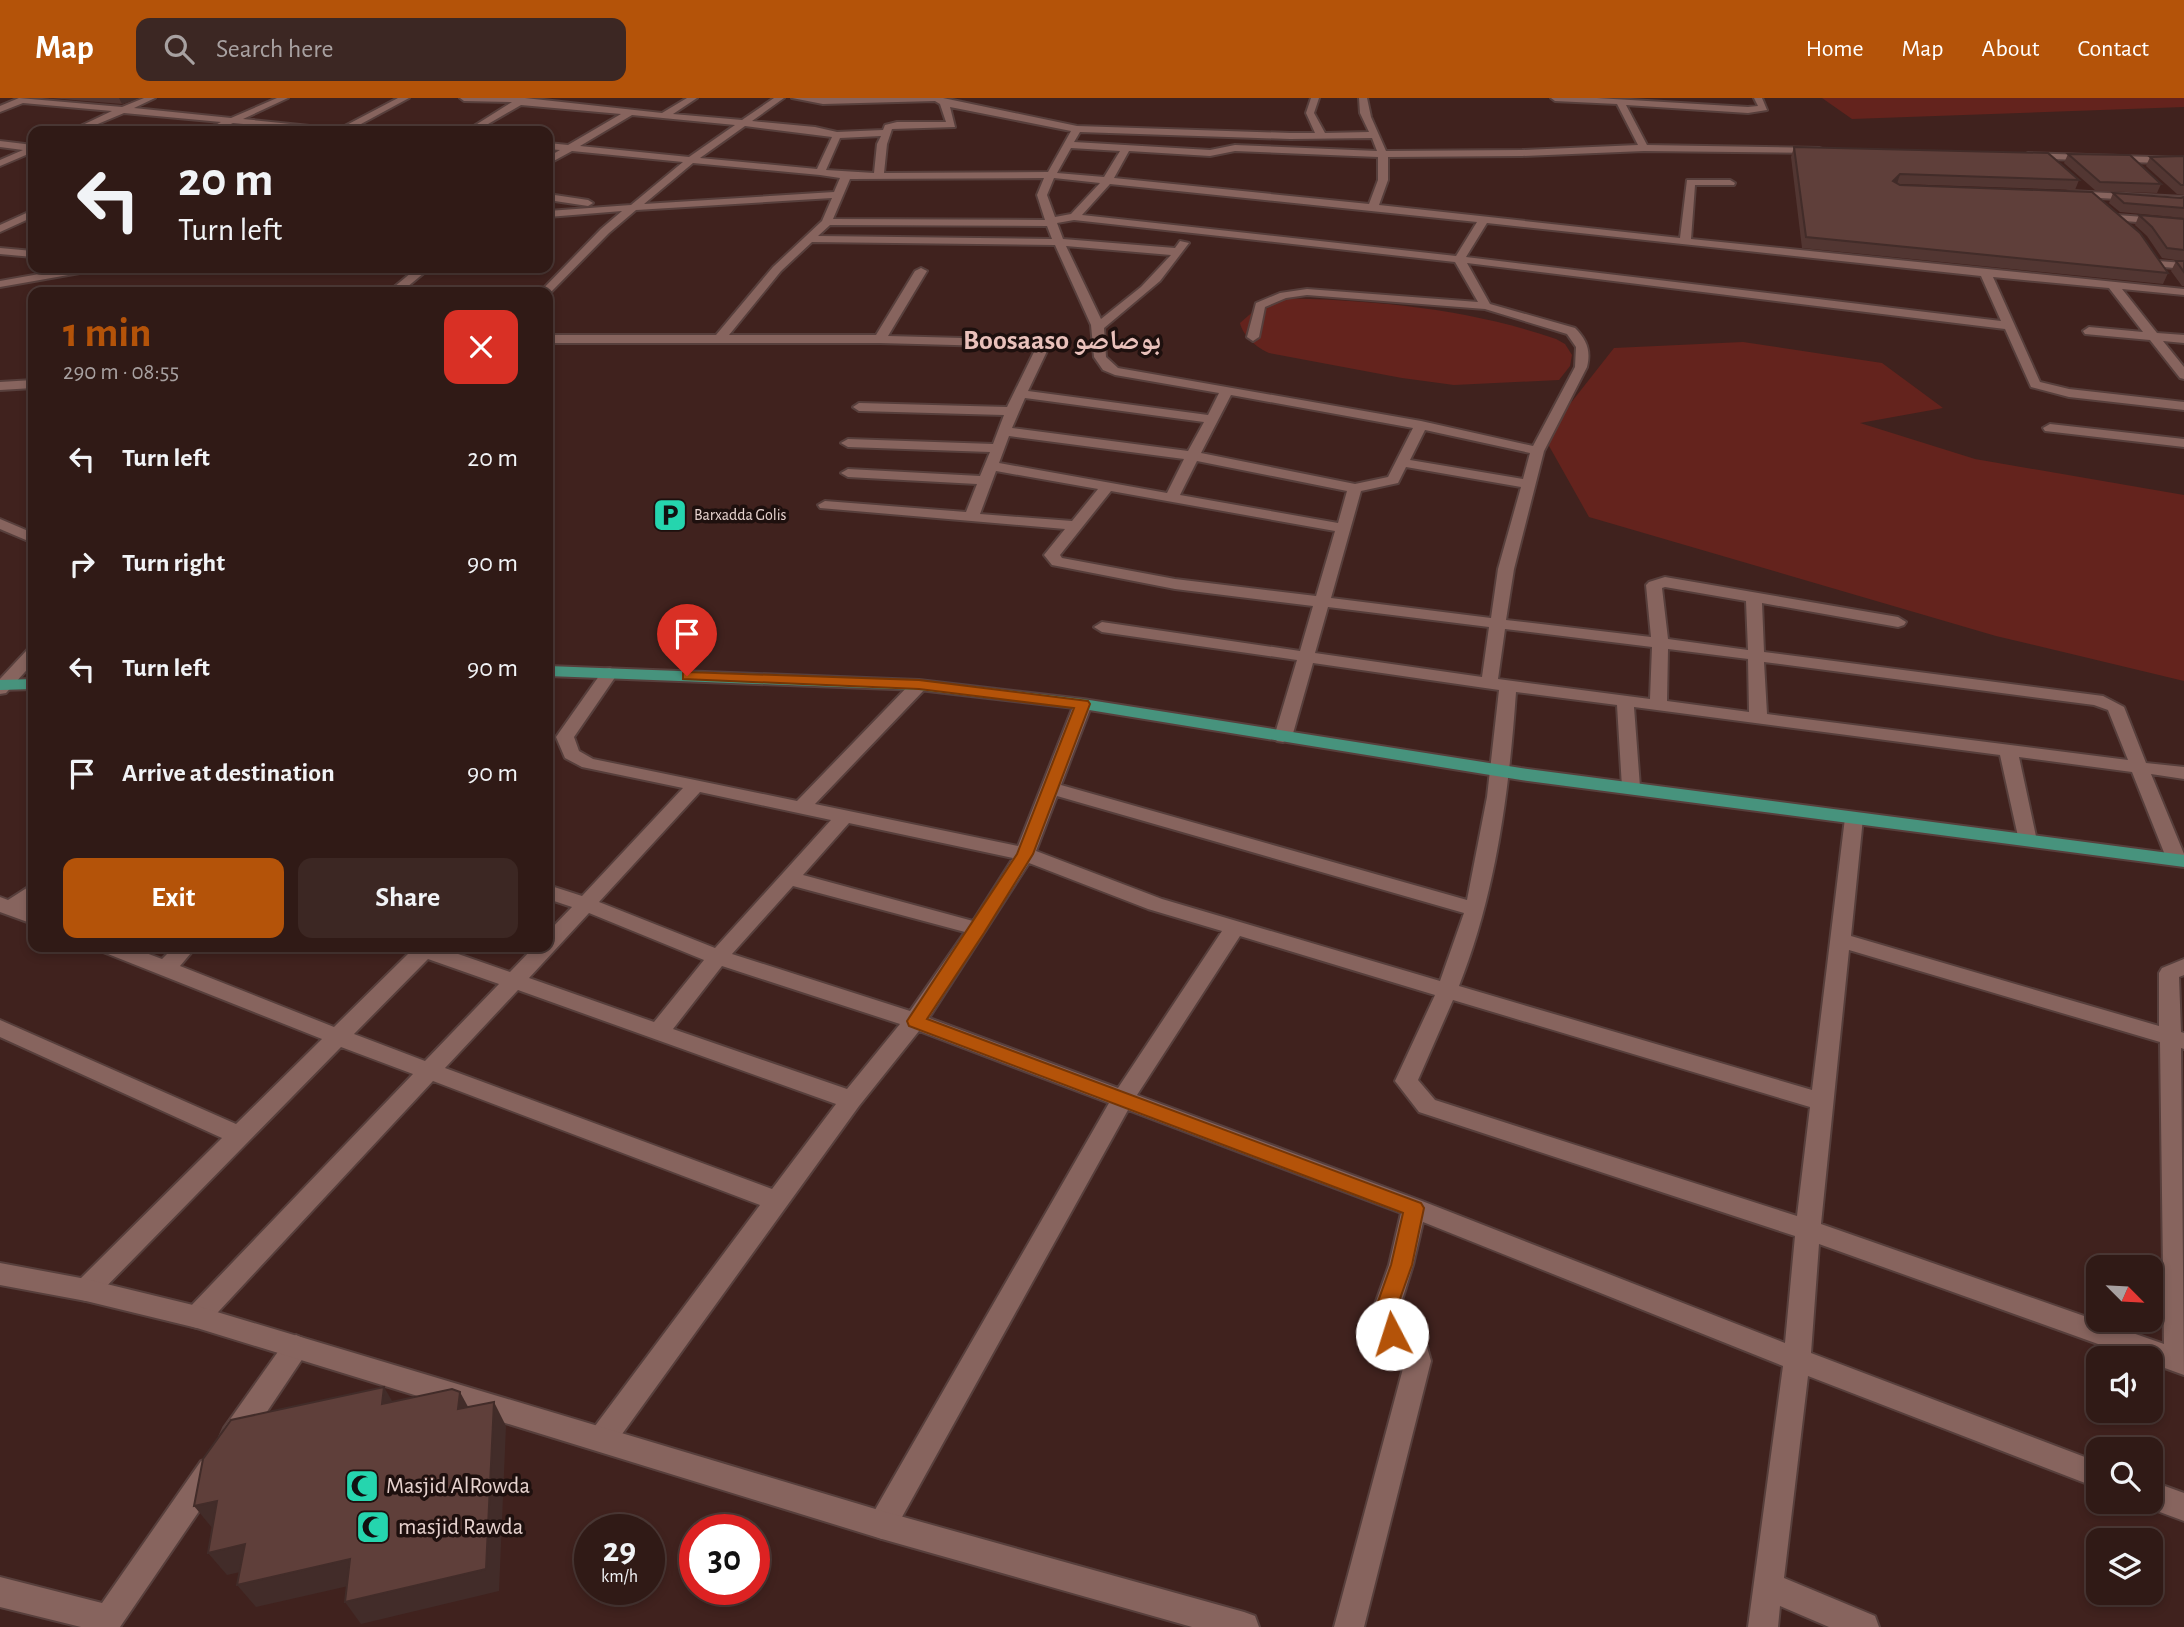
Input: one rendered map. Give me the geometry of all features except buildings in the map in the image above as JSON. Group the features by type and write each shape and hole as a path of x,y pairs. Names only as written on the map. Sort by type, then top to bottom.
{"main road":[{"path":"553,671 919,685 1083,704 1502,771 2180,861"},
{"path":"2,687 28,684"}],"street":[{"path":"85,126 151,98"},
{"path":"219,126 284,98"},
{"path":"352,126 405,98"},
{"path":"464,98 523,100 628,114 743,124 939,100 1077,129 1376,135"},
{"path":"661,117 693,98"},
{"path":"551,287 606,231 693,158 780,98"},
{"path":"796,98 817,116 835,140 882,144"},
{"path":"1315,98 1310,113 1321,135"},
{"path":"1363,98 1365,117 1376,135 1386,172 1373,207"},
{"path":"1556,98 1620,102 1699,102 1760,109 1765,106 1758,98"},
{"path":"0,109 25,99 290,126"},
{"path":"479,126 523,100"},
{"path":"880,175 882,144 888,127 952,125 939,100"},
{"path":"1620,102 1644,148"},
{"path":"553,158 628,114"},
{"path":"1077,129 1042,192 1058,242 1097,327 1100,360 1104,367 1421,425 1538,450"},
{"path":"835,140 887,133"},
{"path":"820,172 835,140"},
{"path":"0,144 28,147"},
{"path":"1070,145 1210,153 1244,148 1382,154 1522,153 1644,148 1826,151"},
{"path":"553,146 693,158 846,176 1051,175 2181,294"},
{"path":"1074,218 1107,181 1126,148"},
{"path":"1716,148 1720,160"},
{"path":"0,163 28,150"},
{"path":"2018,155 2184,161"},
{"path":"2046,156 2056,165"},
{"path":"2127,158 2146,172"},
{"path":"1685,242 1690,182 1730,183 1724,172"},
{"path":"718,341 777,269 827,222 846,176"},
{"path":"2075,180 2129,229"},
{"path":"2164,190 2179,199 2184,212"},
{"path":"2058,194 2179,199"},
{"path":"553,214 620,207 838,195"},
{"path":"553,198 620,207"},
{"path":"2111,212 2184,223"},
{"path":"0,229 28,215"},
{"path":"827,222 1051,222 1074,218 1459,259 2009,326"},
{"path":"1459,259 1484,219"},
{"path":"1097,327 1133,303 1164,272 1192,230"},
{"path":"811,239 1058,242 1179,252"},
{"path":"0,251 28,254"},
{"path":"1459,259 1486,306"},
{"path":"2181,294 2155,260 2184,267"},
{"path":"880,339 921,271"},
{"path":"0,284 63,273"},
{"path":"400,287 418,273"},
{"path":"1986,274 2035,384 2069,393 2184,406"},
{"path":"2113,286 2184,375"},
{"path":"1253,337 1261,305 1284,295 1307,292 1486,306 1571,331 1581,341 1584,356 1581,367 1538,450 1528,484 1506,569 1489,683"},
{"path":"2089,331 2184,339"},
{"path":"553,339 880,339 1030,343 1042,349 1012,411 971,517"},
{"path":"0,386 28,384"},
{"path":"1171,498 1227,390"},
{"path":"1020,394 1212,419"},
{"path":"859,407 1012,411"},
{"path":"1004,431 1193,456 1355,488 1393,480 1421,425"},
{"path":"2050,428 2184,443"},
{"path":"848,443 998,448"},
{"path":"1400,462 1528,484"},
{"path":"848,473 988,473 1107,487 1344,528"},
{"path":"1107,487 1052,555 1057,562 1175,584 2097,700 2115,707 2137,766 2180,861"},
{"path":"1283,737 1355,488"},
{"path":"825,505 1076,526"},
{"path":"0,523 28,537"},
{"path":"1658,704 1660,643 1654,585 1665,582 1898,622"},
{"path":"1754,598 1758,717"},
{"path":"1102,627 1508,686 2184,774"},
{"path":"2,687 28,658"},
{"path":"610,673 565,737 571,754 589,763 1025,854 1155,904 1822,1102"},
{"path":"801,808 919,685"},
{"path":"1508,686 1502,771 1475,909 1447,992 1406,1081 1427,1106 1808,1230 2180,1361 2177,1039 2169,973 2184,966"},
{"path":"1625,700 1631,787"},
{"path":"603,1438 851,1100 915,1021 978,929 1025,854 1083,704"},
{"path":"2008,749 2028,841"},
{"path":"553,939 695,786"},
{"path":"1049,788 1475,909"},
{"path":"658,1032 718,957 844,817"},
{"path":"1763,1627 1797,1360 1808,1230 1854,818"},
{"path":"790,878 978,929"},
{"path":"6,906 28,894"},
{"path":"553,894 718,957 915,1021 1414,1208 1797,1360 2086,1470"},
{"path":"6,906 28,915"},
{"path":"882,1525 1122,1100 1235,928"},
{"path":"1840,940 2177,1039"},
{"path":"123,952 430,1072 778,1201"},
{"path":"166,968 181,952"},
{"path":"86,1290 419,952"},
{"path":"434,952 851,1100"},
{"path":"197,1317 541,952"},
{"path":"0,1028 239,1136"},
{"path":"1349,1627 1418,1362 1416,1348 1392,1334 1386,1310 1401,1265 1414,1208"},
{"path":"0,1274 86,1290 197,1317 603,1438 882,1525 1244,1627"},
{"path":"0,1592 105,1623 296,1347"},
{"path":"2163,1499 2184,1507"},
{"path":"1768,1586 1864,1627"}],"shaded area":[{"path":"1822,98 2184,98 2184,107 1852,119"},
{"path":"1279,298 1384,304 1488,320 1522,328 1565,344 1572,355 1570,366 1559,380 1454,385 1269,353 1251,341 1240,323 1264,302"},
{"path":"1743,342 1882,363 1943,408 1860,423 1975,459 2184,495 2184,681 1996,636 1589,517 1544,437 1614,348"}],"place":[{"name":"Barxadda Golis","path":"670,515"},
{"name":"Masjid AlRowda","path":"362,1486"},
{"name":"masjid Rawda","path":"373,1527"}],"district":[{"name":"Boosaaso بوصاصو","path":"1062,341"}],"route":[{"path":"687,676 919,685 1083,704 1025,854 915,1021 1414,1208 1401,1265 1386,1310 1392,1334"}]}
